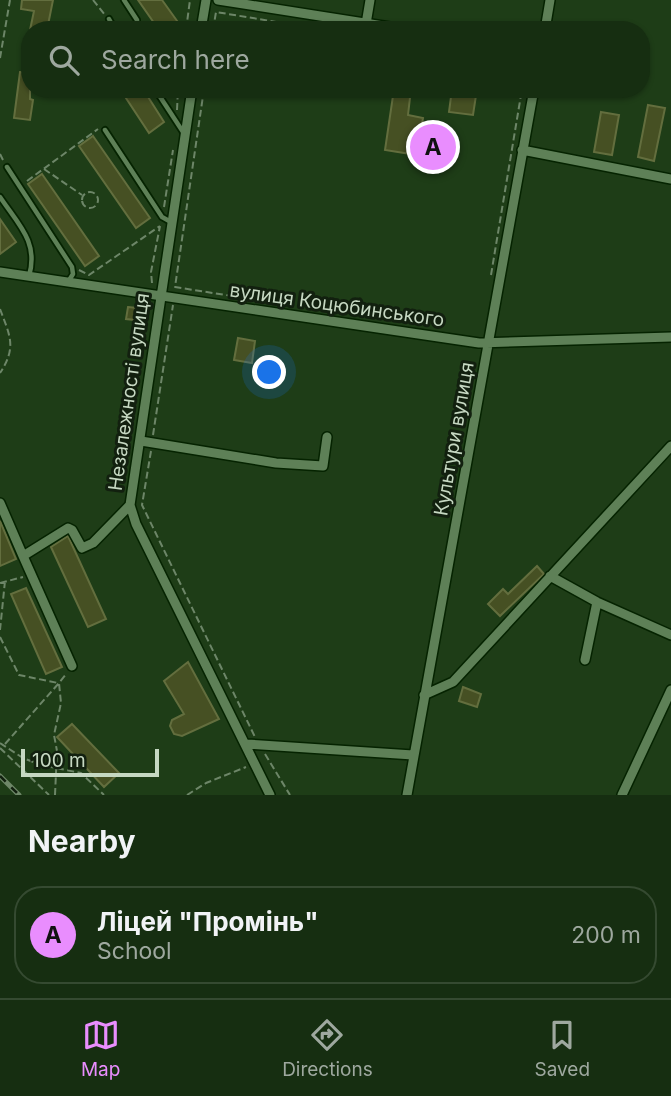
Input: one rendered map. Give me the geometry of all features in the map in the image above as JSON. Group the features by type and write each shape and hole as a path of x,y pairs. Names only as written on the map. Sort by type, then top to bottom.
{"street":[{"path":"202,21 206,0"},
{"path":"218,0 348,21"},
{"path":"366,21 370,0"},
{"path":"546,21 550,0"},
{"name":"Незалежності вулиця","path":"191,98 130,505 136,524 270,795"},
{"name":"Культури вулиця","path":"407,795 532,98"},
{"path":"522,150 671,179"},
{"name":"вулиця Коцюбинського","path":"0,272 465,342 671,337"},
{"path":"141,441 276,463 323,466 327,438"},
{"path":"425,695 453,682 671,446"},
{"path":"0,503 72,666"},
{"path":"23,556 68,528 82,548 93,543 130,505"},
{"path":"551,576 597,603 671,635"},
{"path":"585,660 597,603"},
{"path":"622,795 671,690"},
{"path":"247,744 413,755"}],"lane":[{"path":"124,0 137,21"},
{"path":"161,98 185,136"},
{"path":"105,130 162,217 172,223"},
{"path":"7,167 72,267 73,274 68,283"},
{"path":"0,197 31,244 34,254 29,277"}],"path":[{"path":"0,58 10,0"},
{"path":"93,0 108,19"},
{"path":"186,21 190,0"},
{"path":"214,21 216,12 270,21"},
{"path":"177,123 178,98"},
{"path":"203,98 175,287 281,304"},
{"path":"489,281 520,98"},
{"path":"20,186 100,128 105,130"},
{"path":"152,283 150,272 173,150"},
{"path":"44,169 83,196"},
{"path":"91,191 98,195 94,209 82,203 83,196 91,191"},
{"path":"72,267 89,275 160,226"},
{"path":"173,299 142,505 260,745 290,795"},
{"path":"0,309 10,337 11,356 0,373"},
{"path":"0,583 30,575"},
{"path":"0,630 5,581"},
{"path":"0,637 19,675 59,683"},
{"path":"4,744 72,666"},
{"path":"55,795 57,751 54,735 61,704 59,683"},
{"path":"0,743 23,758 55,769 81,773 104,795"},
{"path":"0,748 49,795"},
{"path":"187,795 206,783 254,764"}],"building":[{"path":"22,0 53,0 49,21 32,21 34,11 21,9"},
{"path":"138,0 162,0 177,21 153,21"},
{"path":"21,72 21,98 33,100 30,120 14,118"},
{"path":"126,98 149,98 164,122 149,133"},
{"path":"393,98 410,98 408,115 423,118 417,155 385,150"},
{"path":"451,98 476,98 473,115 449,112"},
{"path":"648,105 665,108 654,161 638,157"},
{"path":"601,112 619,115 612,155 594,152"},
{"path":"93,136 150,218 136,228 79,146"},
{"path":"42,174 99,256 85,266 28,184"},
{"path":"0,219 16,242 0,254"},
{"path":"128,307 146,309 143,329 134,328 135,320 126,319"},
{"path":"238,338 255,341 252,363 234,360"},
{"path":"0,521 16,559 0,566"},
{"path":"68,536 106,619 88,627 51,547"},
{"path":"537,566 544,574 500,616 488,604 503,589 508,594"},
{"path":"26,588 62,667 46,674 11,594"},
{"path":"188,662 219,719 182,736 174,734 170,726 172,720 184,714 164,681"},
{"path":"463,687 481,694 477,707 459,701"},
{"path":"72,724 119,773 104,787 57,737"}],"railway":[{"path":"0,776 19,795"}],"place":[{"name":"Ліцей \"Промінь\"","path":"433,147"}]}
